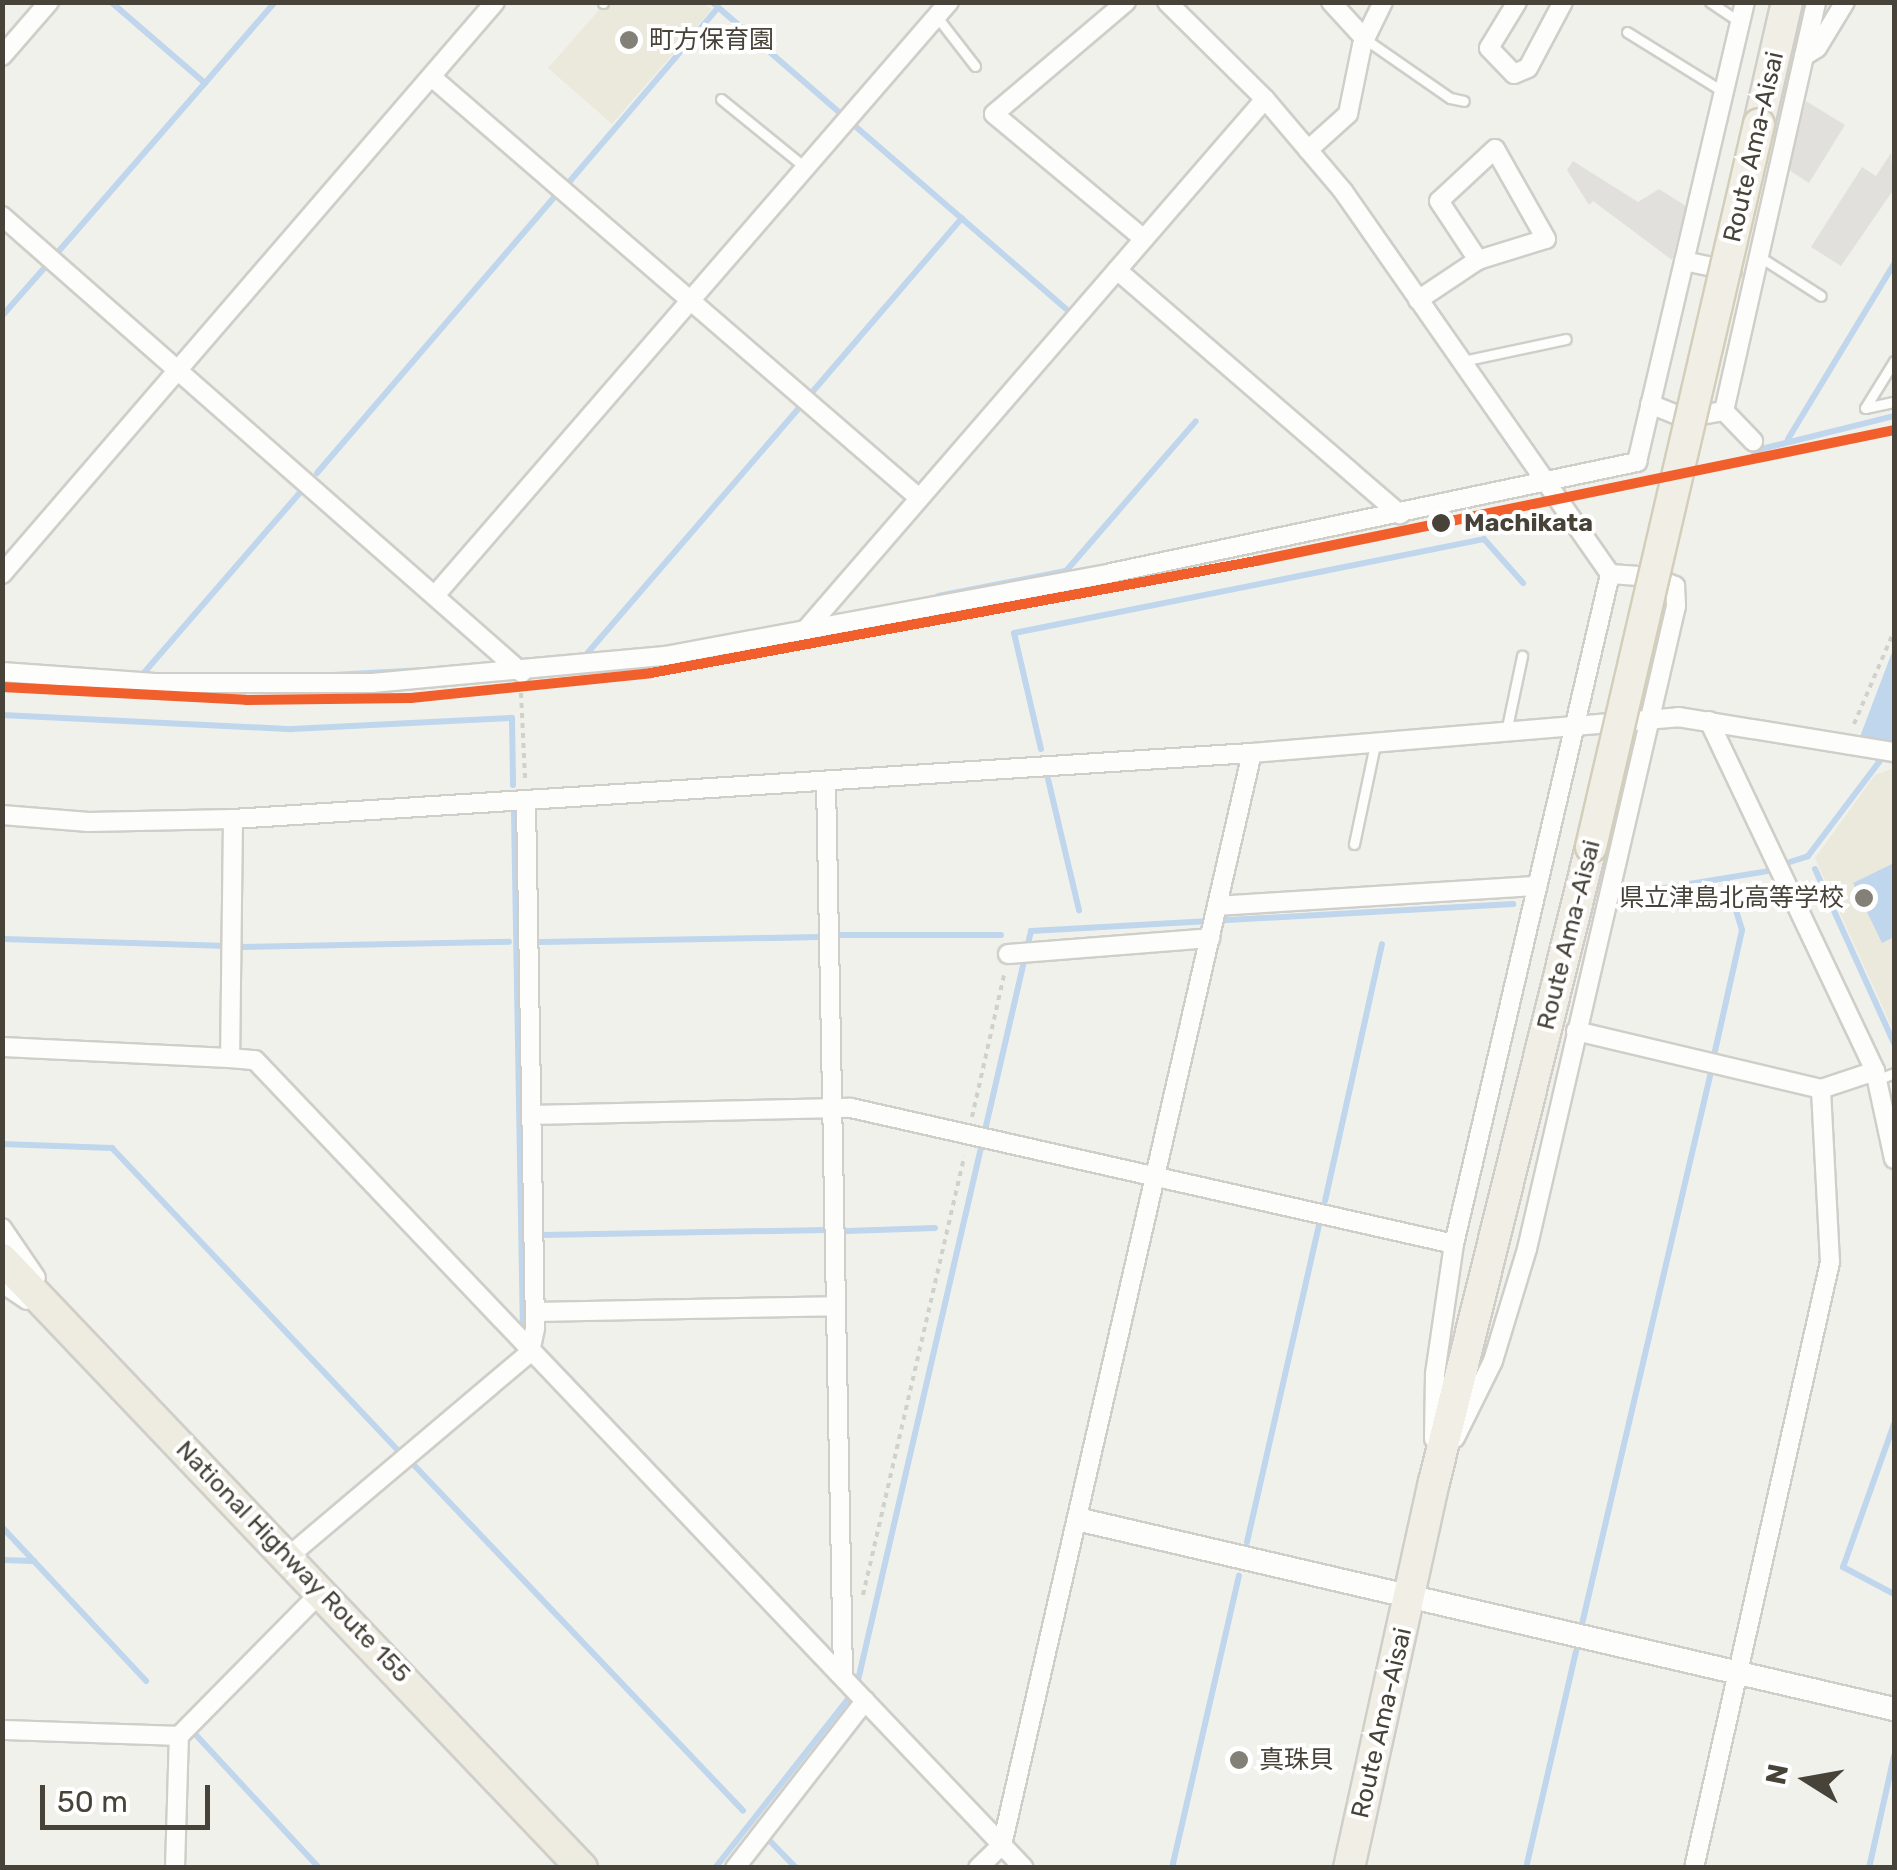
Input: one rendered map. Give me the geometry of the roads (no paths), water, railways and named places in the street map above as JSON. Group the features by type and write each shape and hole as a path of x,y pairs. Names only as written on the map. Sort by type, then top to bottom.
{"highway":[{"name":"National Highway Route 155","path":"2,1259 582,1868"}],"main road":[{"name":"Route Ama-Aisai","path":"1349,1868 1434,1482 1590,847 1788,2"}],"street":[{"path":"2,56 49,2"},
{"path":"2,574 434,78 495,2"},
{"path":"1126,2 994,114 1144,239"},
{"path":"1167,2 1265,99 1308,150 1610,574 1454,1244 1435,1374 1434,1482"},
{"path":"1331,2 1366,39"},
{"path":"1308,150 1348,114 1366,39 1383,2"},
{"path":"1516,2 1489,48 1514,74 1528,68 1564,2"},
{"path":"2,672 288,684 522,673 803,633 1400,514 1636,462 1745,2"},
{"path":"1724,412 1816,2"},
{"path":"1804,56 1817,48 1845,2"},
{"path":"438,592 943,9"},
{"path":"434,78 919,498"},
{"path":"803,633 1265,99"},
{"path":"1418,300 1478,260 1546,239 1495,150 1439,201 1478,260"},
{"path":"2,216 438,592 522,673"},
{"path":"1684,261 1754,276"},
{"path":"1117,270 1400,514"},
{"path":"1650,404 1684,418 1724,412"},
{"path":"1724,412 1753,442"},
{"path":"1434,1482 1493,1361 1527,1249 1650,722 1675,586 1654,577 1610,574"},
{"path":"1709,721 1882,1074 1894,1159"},
{"path":"2,815 89,822 233,819 1252,754 1650,722 1709,721 1894,752"},
{"path":"978,1868 1002,1845 1081,1520 1252,754"},
{"path":"826,781 843,1677"},
{"path":"289,1556 530,1352 535,1312 526,802"},
{"path":"230,1058 233,819"},
{"path":"1217,909 1537,886"},
{"path":"1021,953 1211,935"},
{"path":"1576,1031 1821,1089 1882,1074"},
{"path":"2,1047 255,1060 1024,1868"},
{"path":"1694,1868 1830,1262 1821,1089"},
{"path":"531,1114 834,1106 969,1131 1454,1244"},
{"path":"2,1228 69,1328"},
{"path":"2,1284 69,1328"},
{"path":"535,1312 836,1306"},
{"path":"1081,1520 1894,1710"},
{"path":"175,1868 179,1736 322,1591"},
{"path":"734,1868 864,1700"},
{"path":"2,1730 179,1736"}],"lane":[{"path":"1710,2 1740,22"},
{"path":"943,9 975,66"},
{"path":"1627,32 1724,92"},
{"path":"1366,39 1450,98 1464,101"},
{"path":"721,99 806,168"},
{"path":"1758,256 1821,296"},
{"path":"1461,362 1566,340"},
{"path":"1894,361 1865,408 1894,402"},
{"path":"1506,732 1522,656"},
{"path":"1354,844 1375,743"}],"water":[{"path":"1894,647 1894,764 1864,758 1861,734"},
{"path":"1894,863 1894,937 1882,943 1853,883"}],"waterway":[{"path":"111,2 205,83 275,2"},
{"path":"712,2 840,113"},
{"path":"570,181 718,8"},
{"path":"58,252 205,83"},
{"path":"855,126 1066,309"},
{"path":"317,473 557,194"},
{"path":"814,390 962,218"},
{"path":"1788,439 1894,264"},
{"path":"2,316 46,266"},
{"path":"584,657 799,408"},
{"path":"1753,451 1894,416"},
{"path":"938,596 1066,571 1196,421"},
{"path":"142,675 305,487"},
{"path":"1041,749 1014,633 1484,539 1523,583"},
{"path":"332,675 424,670"},
{"path":"2,715 292,729 512,718 513,785"},
{"path":"1790,862 1808,856 1883,757"},
{"path":"1048,779 1079,910"},
{"path":"514,813 523,1333"},
{"path":"1815,869 1894,1043"},
{"path":"1634,893 1769,871"},
{"path":"1715,1051 1742,930 1727,881"},
{"path":"715,1868 856,1689 1031,931 1513,904"},
{"path":"840,935 1001,935"},
{"path":"540,942 821,937"},
{"path":"3,939 227,946"},
{"path":"237,947 509,942"},
{"path":"1325,1201 1382,944"},
{"path":"1582,1624 1711,1072"},
{"path":"2,1144 112,1148 398,1450"},
{"path":"1247,1542 1320,1221"},
{"path":"847,1231 935,1228"},
{"path":"541,1235 827,1230"},
{"path":"542,1349 827,1648"},
{"path":"1894,1424 1843,1567 1894,1594"},
{"path":"412,1463 743,1811"},
{"path":"2,1527 146,1681"},
{"path":"2,1560 34,1561"},
{"path":"1172,1868 1239,1576"},
{"path":"1526,1868 1576,1651"},
{"path":"196,1735 319,1868"},
{"path":"1869,1868 1894,1756"},
{"path":"771,1842 796,1868"}],"place":[{"name":"町方保育園","path":"629,40"},
{"name":"Machikata","path":"1441,523"},
{"name":"県立津島北高等学校","path":"1864,898"},
{"name":"真珠貝","path":"1239,1760"}]}
